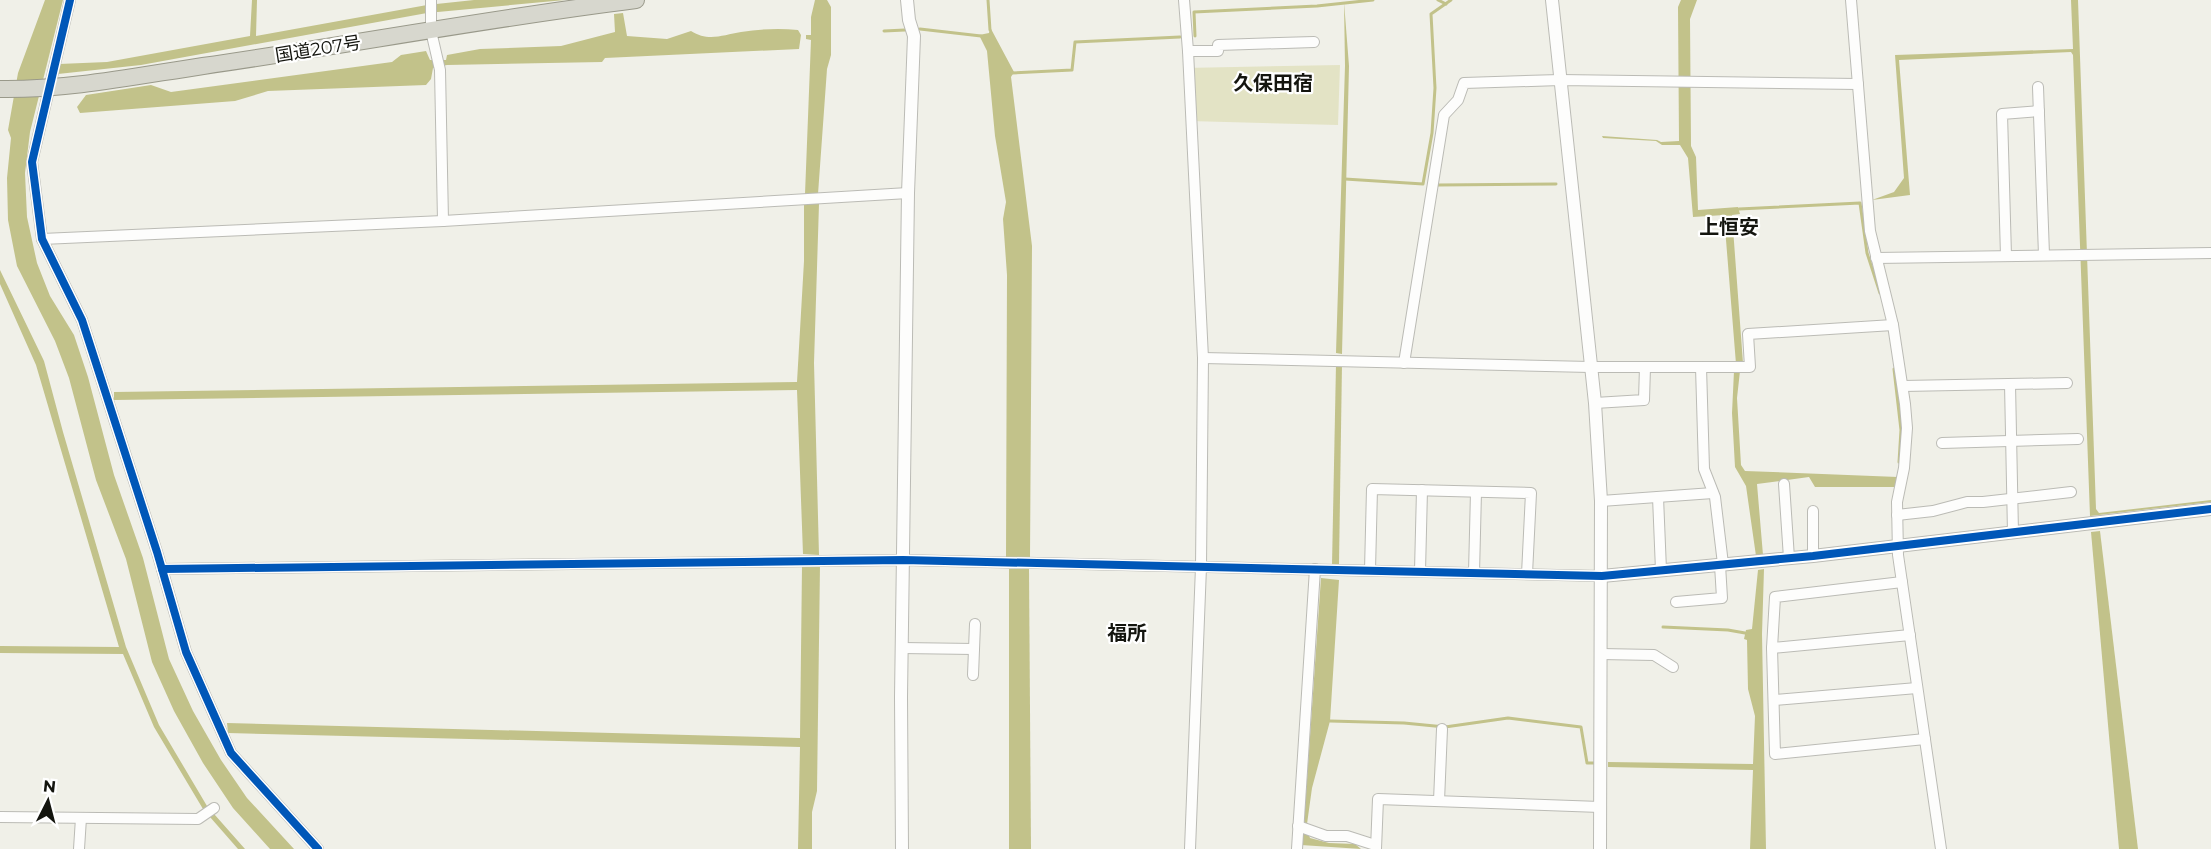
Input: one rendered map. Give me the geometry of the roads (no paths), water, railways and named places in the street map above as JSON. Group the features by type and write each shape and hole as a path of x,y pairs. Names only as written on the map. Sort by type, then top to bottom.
{"highway":[{"name":"国道207号","path":"2,89 135,76 431,25 636,0"}],"street":[{"path":"70,0 32,162 42,239 82,320 162,569 186,652 231,753 318,849"},
{"path":"431,0 431,25 440,70 444,221"},
{"path":"902,849 902,648 908,193 914,36 909,20 907,0"},
{"path":"1184,0 1203,358 1201,567 1190,849"},
{"path":"1552,0 1595,403 1601,501 1600,849"},
{"path":"1851,0 1870,231 1893,325 1903,386 1907,428 1897,515 1898,546 1941,849"},
{"path":"1188,51 1218,51 1218,45 1314,42"},
{"path":"1404,363 1444,114 1458,100 1464,82 1560,80 1858,84"},
{"path":"2038,87 2044,255"},
{"path":"2006,256 2002,114 2039,111"},
{"path":"42,239 444,221 908,193"},
{"path":"1876,258 2211,253"},
{"path":"1203,358 1590,367 1750,368 1748,334 1893,325"},
{"path":"1595,403 1644,400 1645,367"},
{"path":"1676,602 1722,598 1721,564 1713,493 1704,469 1701,367"},
{"path":"1903,386 2067,383"},
{"path":"2010,384 2013,533"},
{"path":"1942,443 2078,439"},
{"path":"1784,484 1789,558"},
{"path":"1370,570 1371,489 1422,490 1531,493 1527,574"},
{"path":"1420,571 1422,490"},
{"path":"1474,573 1476,492"},
{"path":"1897,515 1934,511 1967,502 2071,492"},
{"path":"1601,501 1713,493"},
{"path":"1658,497 1661,570"},
{"path":"162,569 903,560 1602,576 1813,556 2211,509"},
{"path":"1813,511 1813,556"},
{"path":"1296,849 1315,569"},
{"path":"1902,582 1775,597 1772,648 1775,754 1925,740"},
{"path":"974,675 975,624"},
{"path":"1772,648 1910,635"},
{"path":"902,648 974,649"},
{"path":"1601,654 1654,655 1673,667"},
{"path":"1774,700 1917,688"},
{"path":"1439,801 1442,729"},
{"path":"1298,826 1326,836 1347,837 1375,847 1378,799 1600,807"},
{"path":"0,817 198,819 214,808"},
{"path":"80,849 81,818"}],"waterway":[{"path":"988,0 990,30"},
{"path":"1195,36 1194,12 1317,6 1373,0"},
{"path":"1438,0 1446,4"},
{"path":"1345,179 1423,184 1432,133 1435,88 1431,14 1451,0"},
{"path":"920,29 981,36"},
{"path":"884,31 905,30"},
{"path":"1012,73 1072,70 1075,42 1180,37"},
{"path":"1438,185 1556,184"},
{"path":"1739,209 1860,203 1867,253 1880,293"},
{"path":"1894,369 1901,430 1899,462"},
{"path":"1663,627 1745,633"},
{"path":"1330,721 1404,723 1445,727 1508,718 1581,727 1587,763 1595,763"}],"district":[{"name":"久保田宿","path":"1273,83"},
{"name":"上恒安","path":"1729,227"},
{"name":"福所","path":"1127,633"}]}
